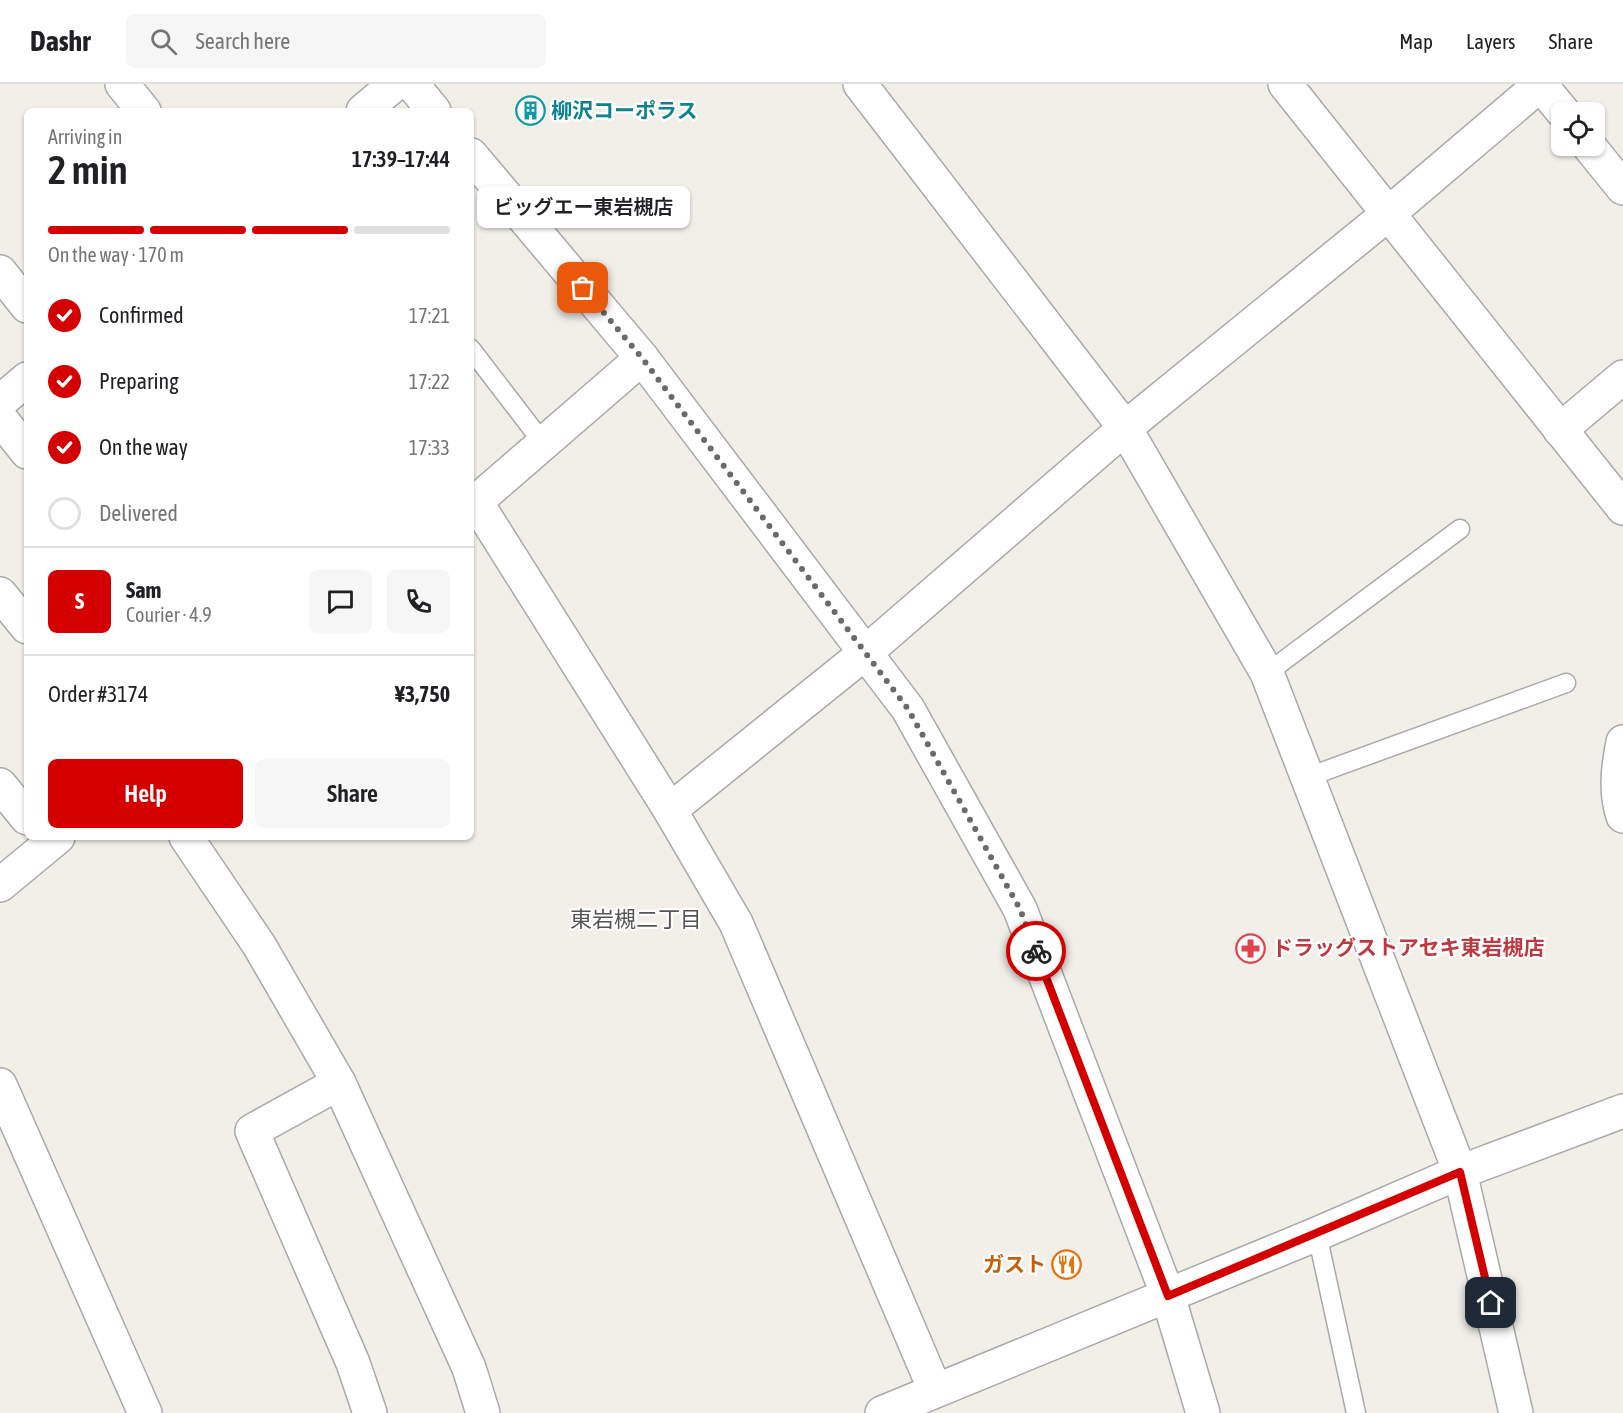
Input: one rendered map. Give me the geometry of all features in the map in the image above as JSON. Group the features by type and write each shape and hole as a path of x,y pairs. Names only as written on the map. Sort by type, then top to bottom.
{"street":[{"path":"122,84 142,108"},
{"path":"367,108 395,84"},
{"path":"412,84 432,108"},
{"path":"860,84 1125,428 1267,673 1460,1172 1516,1413"},
{"path":"1285,84 1623,508"},
{"path":"669,810 865,653 1125,428 1388,214 1540,84 1555,102"},
{"path":"1597,156 1623,188"},
{"path":"474,165 642,358 908,709 1020,909 1168,1296 1203,1413"},
{"path":"0,272 24,302"},
{"path":"474,503 642,358"},
{"path":"1560,430 1623,377"},
{"path":"0,402 24,382"},
{"path":"0,418 24,448"},
{"path":"474,506 669,810 736,923 935,1390"},
{"path":"0,594 24,623"},
{"path":"1623,742 1618,766 1619,803 1623,816"},
{"path":"0,785 24,814"},
{"path":"0,885 49,840"},
{"path":"188,840 259,945 339,1083 469,1368 483,1413"},
{"path":"339,1083 252,1131 353,1363 370,1413"},
{"path":"0,1085 145,1413"},
{"path":"882,1413 1317,1234 1460,1172 1623,1112"}],"lane":[{"path":"474,353 543,443"},
{"path":"1267,673 1460,529"},
{"path":"1308,777 1566,683"},
{"path":"1317,1234 1356,1413"}],"way so far":[{"path":"583,288 642,358 908,709 1020,909 1036,951"}],"place":[{"name":"柳沢コーポラス","path":"530,111"},
{"name":"ビッグエー東岩槻店","path":"583,288"},
{"name":"ドラッグストアセキ東岩槻店","path":"1251,948"},
{"name":"ガスト","path":"1067,1265"}],"district":[{"name":"東岩槻二丁目","path":"636,919"}],"route":[{"path":"1036,951 1168,1296 1460,1172 1491,1303"}]}
